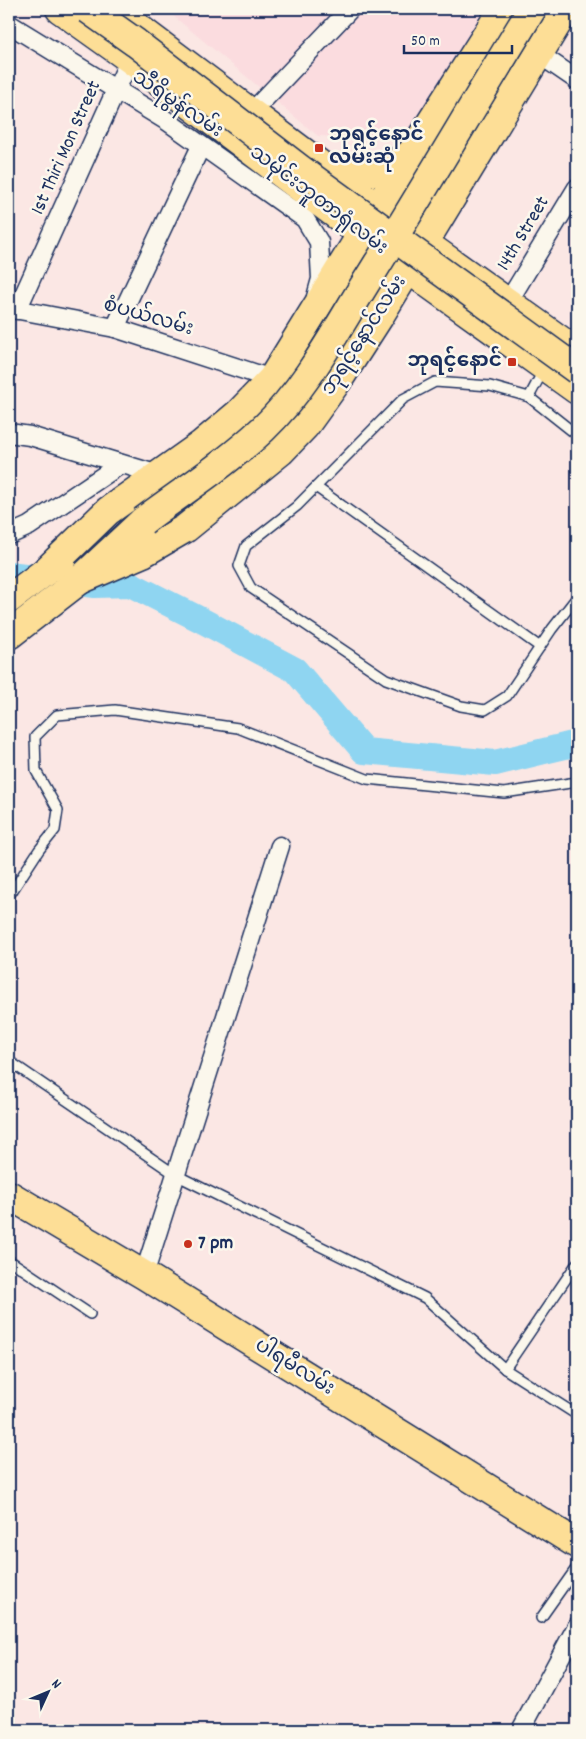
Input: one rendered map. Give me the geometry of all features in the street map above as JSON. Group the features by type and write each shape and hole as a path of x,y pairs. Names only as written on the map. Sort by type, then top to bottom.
{"main road":[{"name":"သမိုင်းဘူတာရုံလမ်း","path":"60,9 130,59 408,269 577,390"},
{"path":"88,9 136,43 300,169 577,370"},
{"name":"သမိုင်းဘူတာရုံလမ်း","path":"114,9 329,173 577,352"},
{"name":"ဘုရင့်နောင်လမ်း","path":"9,599 46,571 108,511 201,445 238,414 272,380 503,9"},
{"name":"ဘုရင့်နောင်လမ်း","path":"9,635 80,580 143,521 233,454 263,429 296,393 416,204 464,119 532,9"},
{"name":"ဘုရင့်နောင်လမ်း","path":"80,580 143,553 186,528 281,451 305,426 341,376 379,317 566,9"},
{"path":"329,173 354,174 382,171 411,154"},
{"path":"321,204 336,229 337,258 330,287"},
{"path":"379,317 406,301 422,296 450,298"},
{"name":"ဘုရင့်နောင်လမ်း","path":"46,571 98,541 143,521"},
{"name":"ပါရမီလမ်း","path":"9,1195 144,1275 577,1544"}],"street":[{"path":"251,113 350,9"},
{"name":"သီရိမွန်လမ်း","path":"10,29 118,90 167,121 305,219 319,242 321,279 310,319"},
{"path":"539,54 577,80"},
{"name":"1st Thiri Mon Street","path":"13,309 118,90 130,59"},
{"path":"115,328 201,146"},
{"name":"14th Street","path":"508,302 577,188"},
{"name":"စံပယ်လမ်း","path":"13,309 115,328 272,380"},
{"path":"9,432 30,436 159,475"},
{"path":"9,536 29,526 121,464"},
{"path":"144,1275 280,846"},
{"path":"521,1730 577,1626"}],"lane":[{"path":"529,397 545,366"},
{"path":"577,435 529,397 490,386 435,382 403,399 297,506 246,546 239,566 251,588 386,679 461,706 485,710 507,696 577,597"},
{"path":"316,487 540,647"},
{"path":"9,896 39,850 55,830 58,810 36,771 36,737 57,715 115,710 238,728 367,779 504,793 577,782"},
{"path":"9,1060 176,1175 425,1298 505,1369 577,1415"},
{"path":"9,1260 90,1314"},
{"path":"505,1369 577,1263"},
{"path":"541,1618 577,1567"}],"shaded area":[{"path":"165,9 489,9 402,139 318,136"}],"waterway":[{"path":"9,574 95,585 130,584 295,670 364,751 495,763 577,743"}],"place":[{"name":"ဘုရင့်နောင် လမ်းဆုံ","path":"319,148"},
{"name":"ဘုရင့်နောင်","path":"512,362"},
{"name":"7 pm","path":"188,1244"}]}
